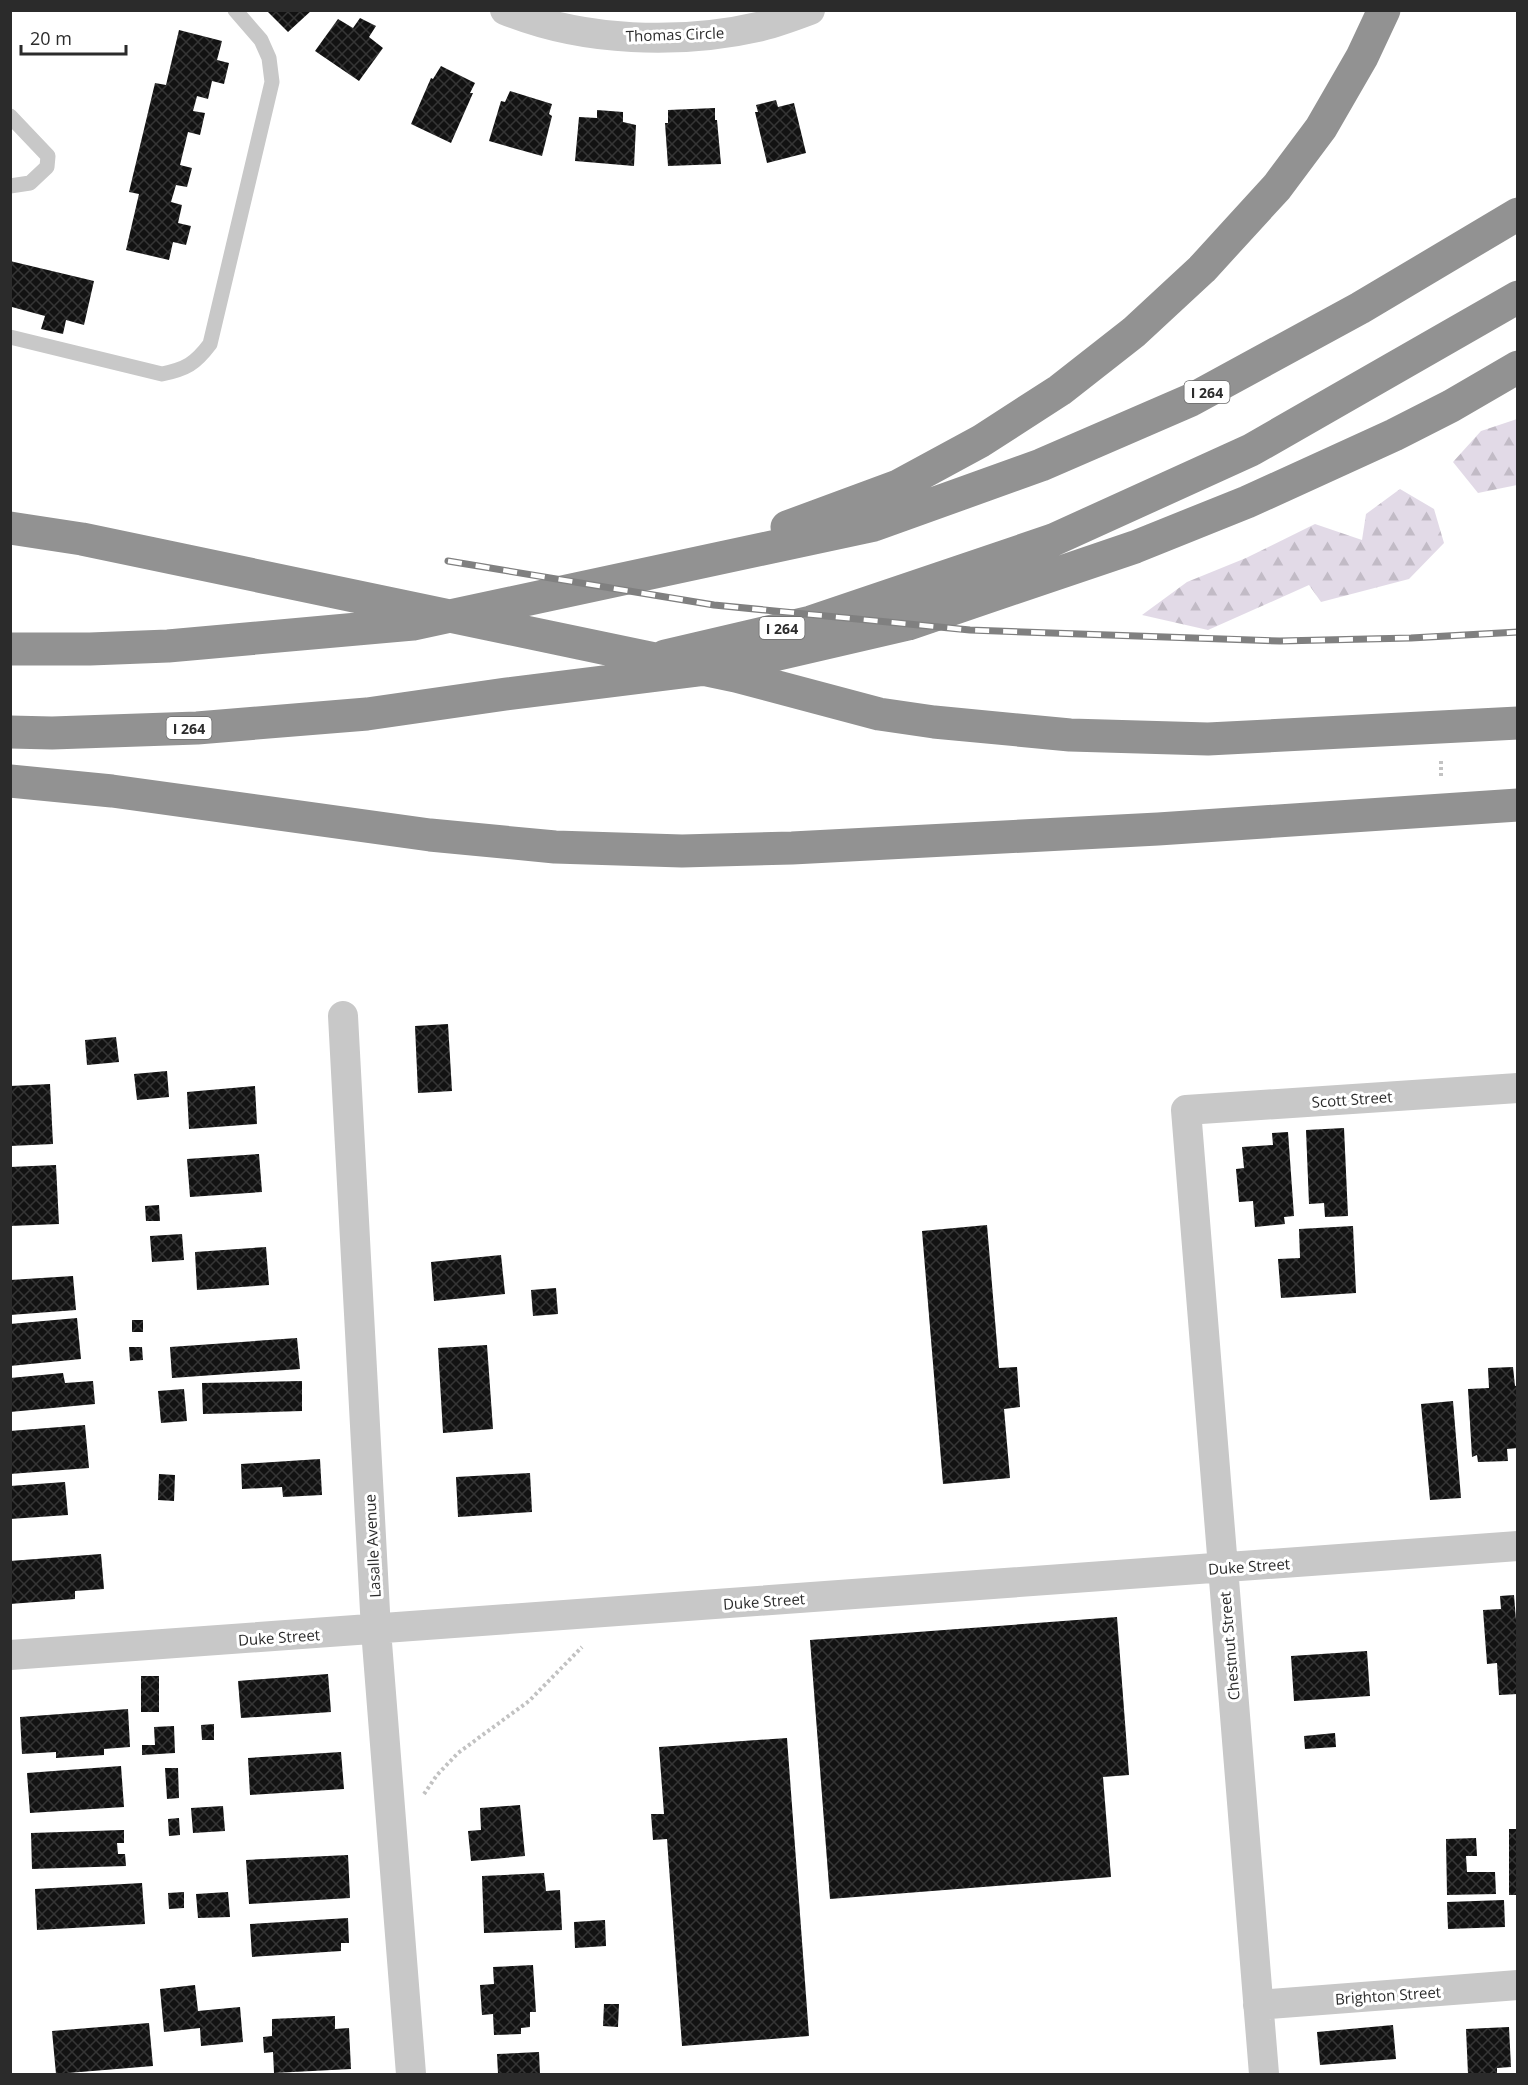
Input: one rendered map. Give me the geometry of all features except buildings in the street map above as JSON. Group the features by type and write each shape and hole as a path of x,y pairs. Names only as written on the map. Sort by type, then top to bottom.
{"highway":[{"path":"701,562 898,486 981,441 1060,390 1134,332 1202,269 1277,187 1321,128 1362,57 1384,10"},
{"name":"I 264","path":"10,649 168,646 413,624 874,525 1041,465 1191,400 1360,308 1518,214"},
{"name":"I 264","path":"10,732 52,733 198,728 367,714 506,694 811,622 1053,540 1251,450 1518,297"},
{"path":"506,694 723,668 908,624 1135,547 1247,502 1394,435 1451,406 1518,367"},
{"path":"10,528 82,539 736,676 879,714 934,722 1070,735 1208,739 1518,723"},
{"path":"10,782 124,793 430,835 555,847 682,851 792,848 1134,830 1518,805"}],"street":[{"name":"Thomas Circle","path":"505,10 522,17 580,32 640,38 721,34 764,26 810,10"},
{"name":"Lasalle Avenue","path":"343,1016 376,1630 411,2074"},
{"name":"Scott Street","path":"1186,1110 1518,1088"},
{"name":"Chestnut Street","path":"1186,1110 1264,2074"},
{"name":"Duke Street","path":"10,1655 1518,1546"},
{"name":"Brighton Street","path":"1258,2005 1518,1985"}],"lane":[{"path":"10,337 162,374 183,370 200,358 210,344 272,82 269,58 261,40 235,10"},
{"path":"10,116 48,156 47,167 30,183 10,186"}],"path":[{"path":"1439,727 1443,810"},
{"path":"423,1795 437,1775 458,1754 529,1701 587,1642"}],"green space":[{"path":"1517,419 1517,485 1478,493 1453,462 1481,431"},
{"path":"1400,489 1434,509 1444,543 1409,579 1321,602 1309,585 1208,630 1142,615 1187,582 1246,558 1315,524 1362,540 1366,514"}],"railway":[{"path":"448,561 714,605 970,630 1280,641 1411,638 1518,632"}]}
